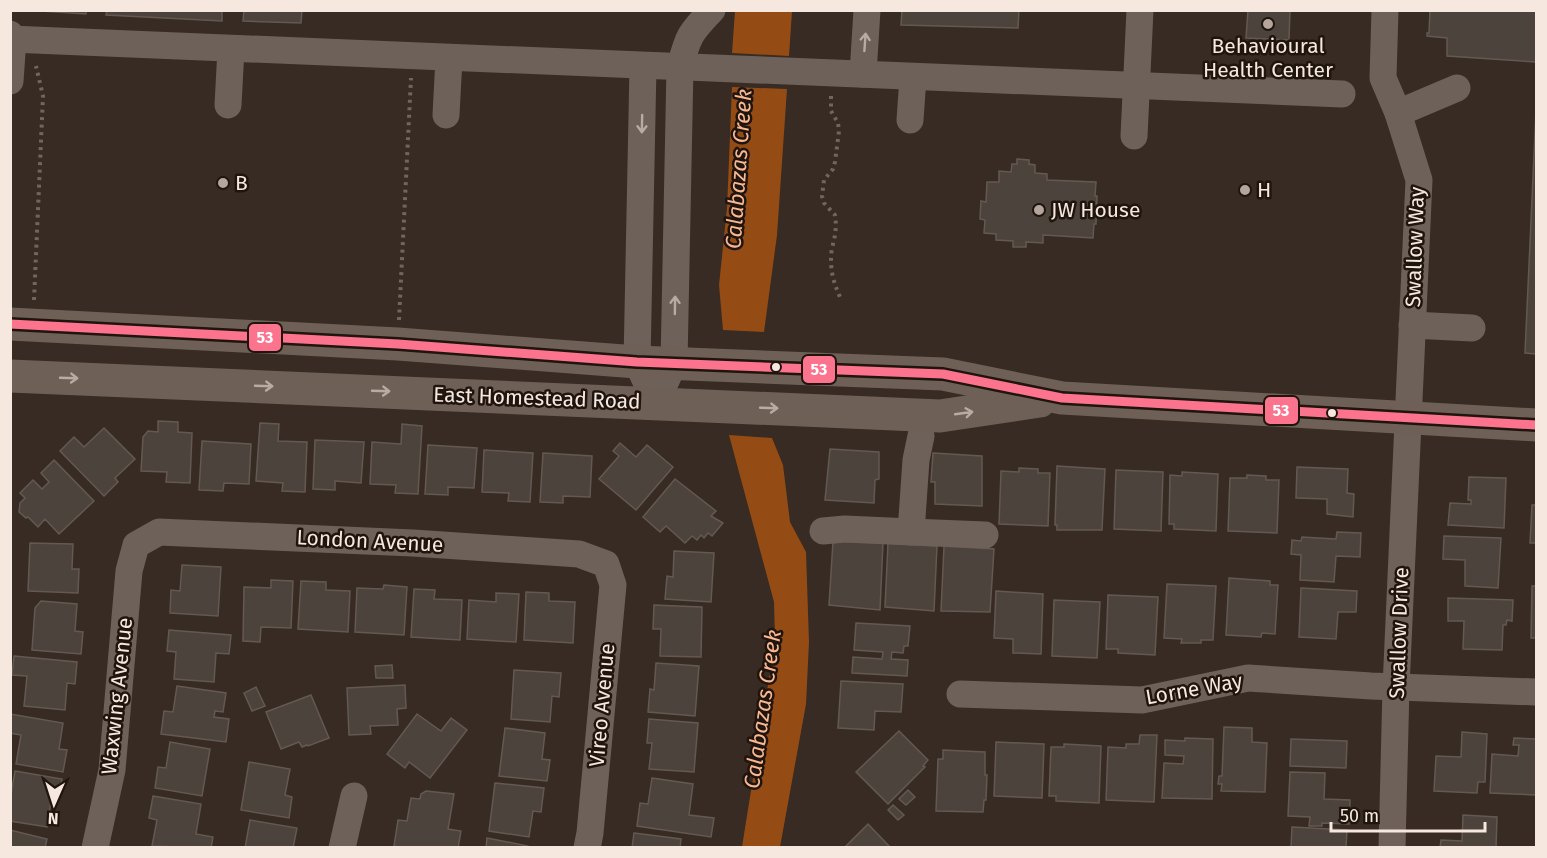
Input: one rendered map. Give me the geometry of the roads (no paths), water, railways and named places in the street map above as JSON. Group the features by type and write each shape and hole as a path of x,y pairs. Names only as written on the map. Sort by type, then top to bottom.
{"main road":[{"name":"East Homestead Road","path":"22,324 398,344 637,362 943,374 1062,398 1536,425"},
{"name":"East Homestead Road","path":"10,376 940,416 1062,398"}],"street":[{"path":"656,403 674,363 680,68 687,39 712,10"},
{"path":"862,74 867,10"},
{"path":"1134,136 1140,10"},
{"name":"Swallow Way","path":"1385,10 1383,78 1398,113 1419,180 1408,418"},
{"path":"10,81 16,38 412,57 714,68 820,80 862,74 1342,94"},
{"path":"228,105 231,49"},
{"path":"446,115 449,58"},
{"path":"643,66 637,362 656,403"},
{"path":"910,120 913,77"},
{"path":"1398,113 1457,88"},
{"path":"1412,326 1472,328"},
{"name":"Swallow Drive","path":"1392,848 1396,687 1408,418"},
{"path":"911,532 916,460 921,436"},
{"path":"823,531 845,529 985,535"},
{"name":"London Avenue","path":"136,545 159,532 171,532 413,543 567,553 579,554 606,564"},
{"name":"Waxwing Avenue","path":"95,848 112,770 129,571 136,545"},
{"name":"Vireo Avenue","path":"587,848 612,585 606,564"},
{"name":"Lorne Way","path":"960,694 1142,700 1248,678 1396,687 1536,692"},
{"path":"342,848 354,796"}],"water":[{"path":"735,11 792,11 789,56 732,53"},
{"name":"Calabazas Creek","path":"732,87 787,89 777,235 764,332 723,330 719,285 727,208"},
{"path":"729,435 772,438 783,465 790,522 806,552 809,642 806,704 780,847 742,847 775,641 774,602"}],"place":[{"name":"Behavioural Health Center","path":"1268,24"},
{"name":"B","path":"223,183"},
{"name":"H","path":"1245,190"},
{"name":"JW House","path":"1039,210"}]}
